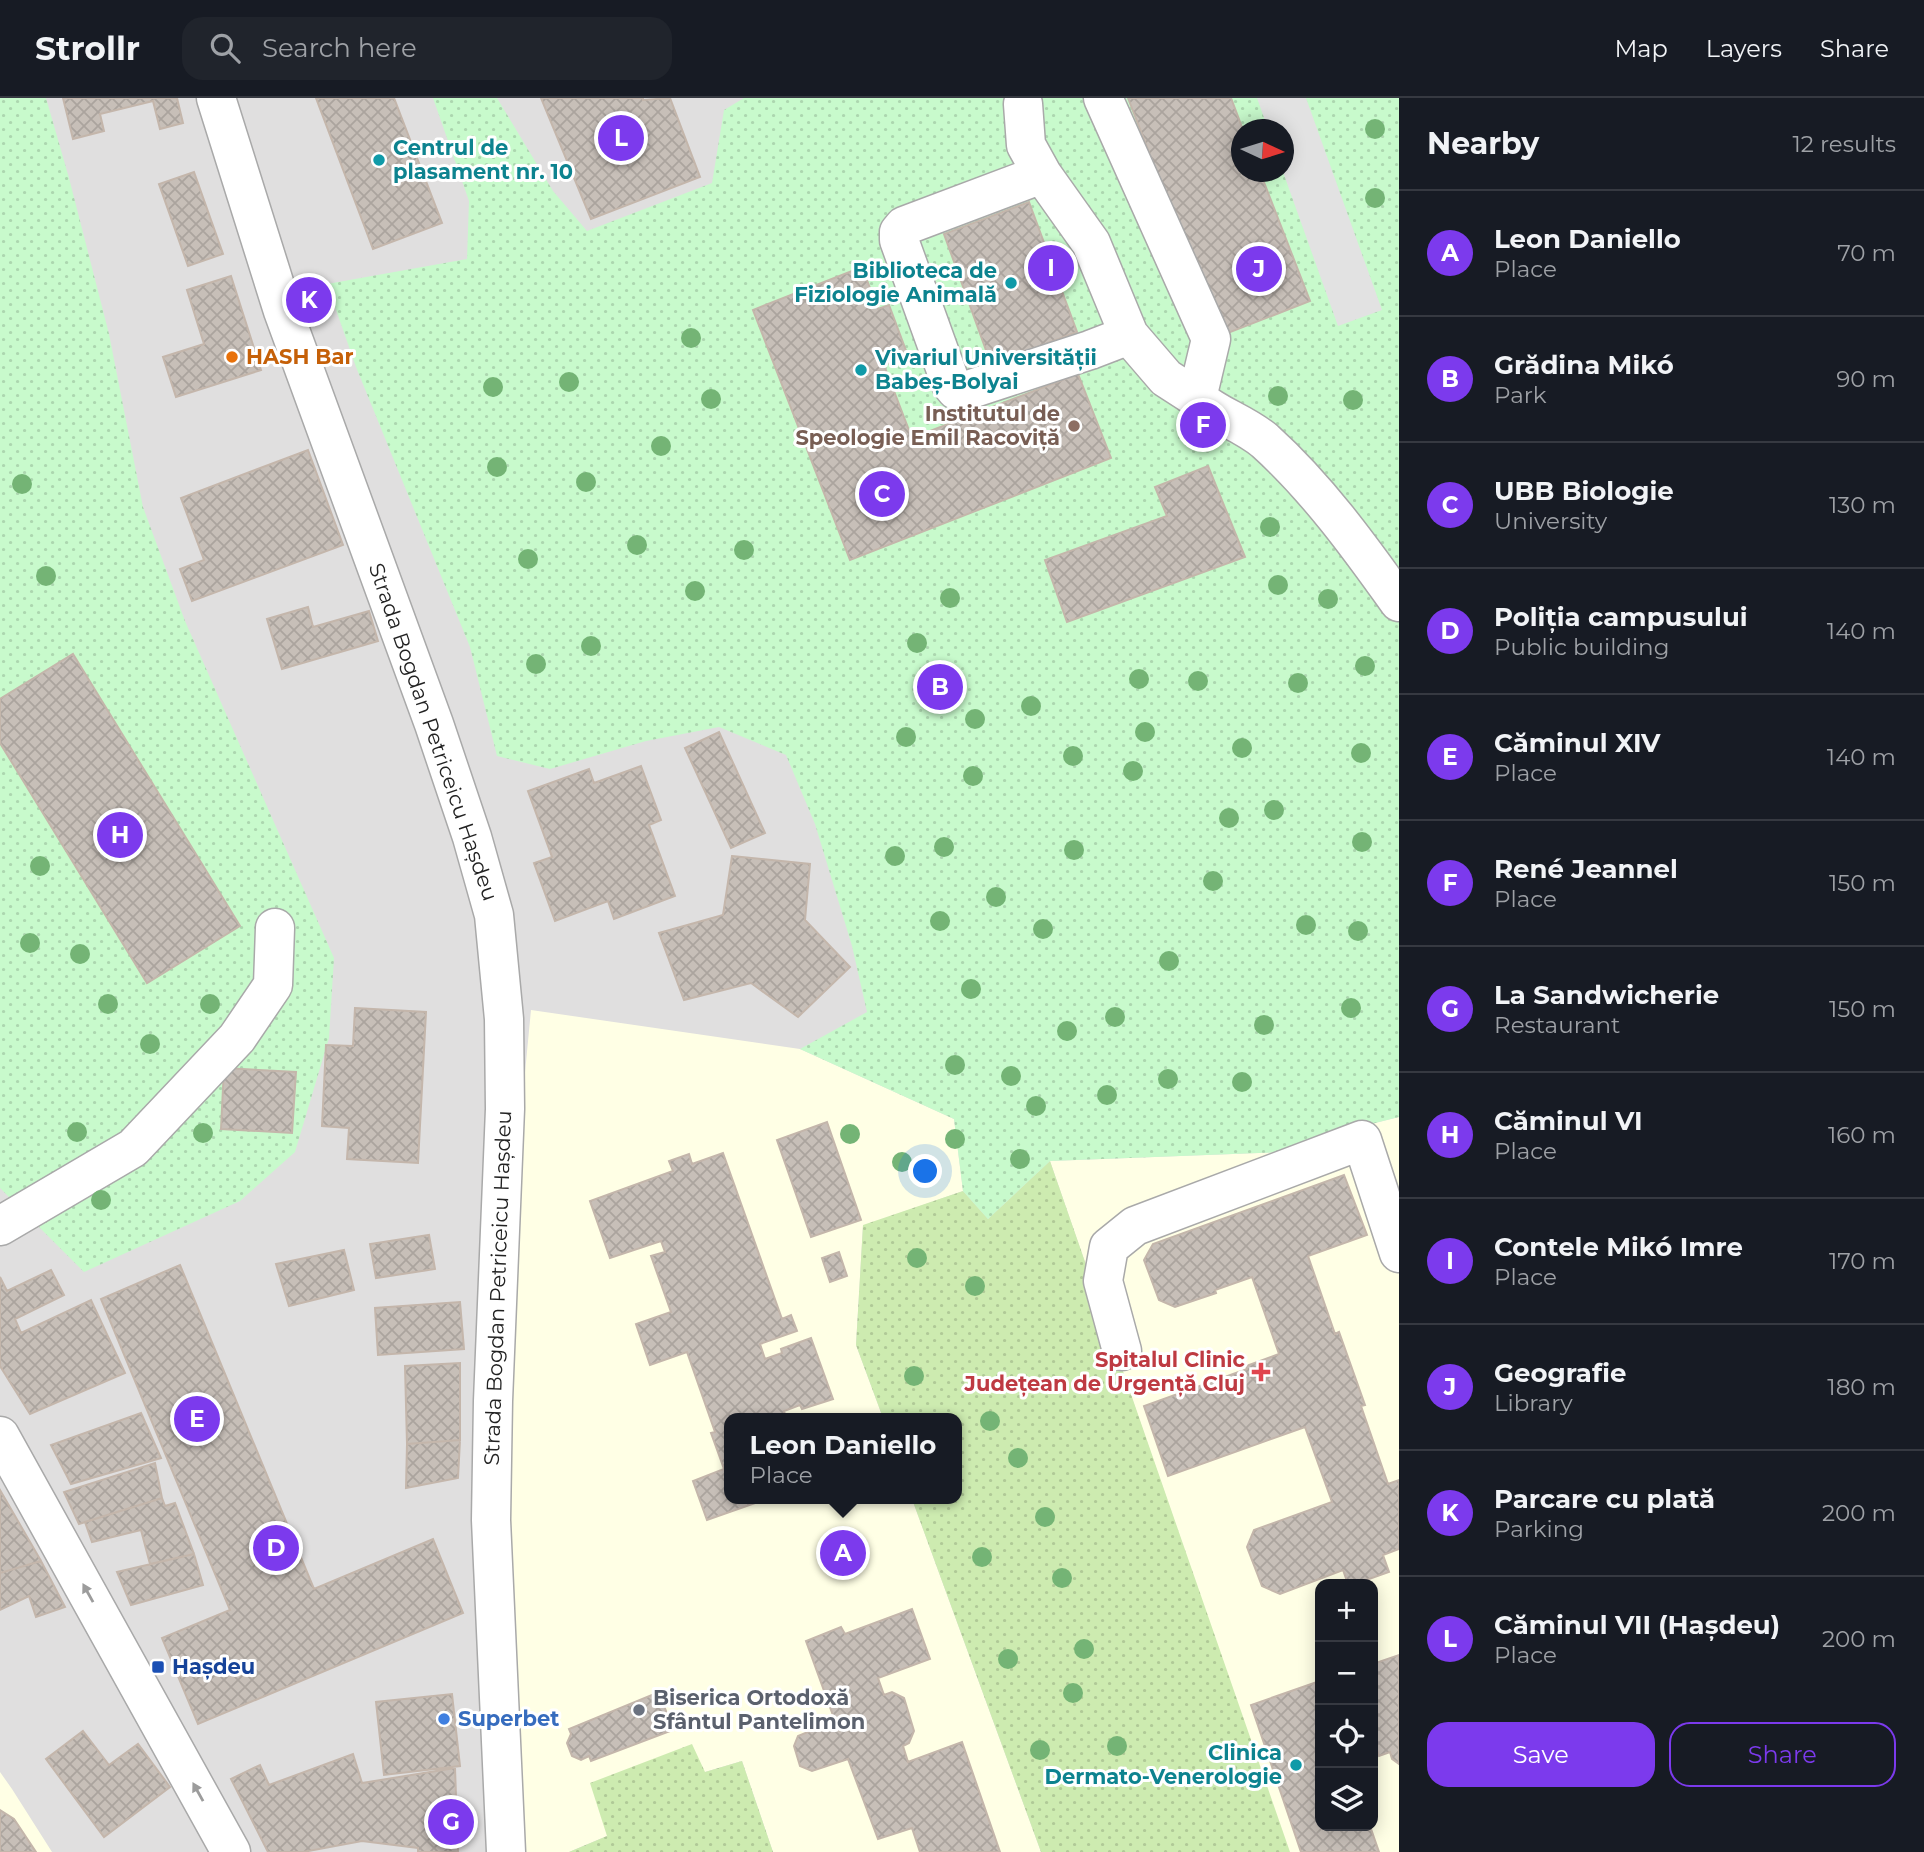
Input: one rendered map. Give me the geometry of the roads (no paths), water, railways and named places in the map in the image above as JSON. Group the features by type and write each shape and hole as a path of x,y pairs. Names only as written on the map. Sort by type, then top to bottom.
{"street":[{"name":"Strada Bogdan Petriceicu Hașdeu","path":"216,98 283,311 434,723 472,837 494,915 503,1006 505,1109 491,1520 506,1852"},
{"path":"1103,98 1211,339 1197,398"},
{"path":"1025,100 1026,145 1042,174 1091,243 1129,335 1166,378 1207,407 1240,423 1265,441 1309,487 1362,550 1399,602"},
{"path":"1042,174 904,226 899,232 899,240 951,384 956,390 965,391 1129,335"},
{"path":"0,1226 133,1149 237,1038 274,985 275,928"},
{"path":"1122,1351 1103,1281 1109,1247 1135,1226 1362,1140 1399,1253"},
{"path":"0,1436 231,1852"}],"place":[{"name":"Căminul VII (Hașdeu)","path":"621,138"},
{"name":"Centrul de plasament nr. 10","path":"379,160"},
{"name":"Contele Mikó Imre","path":"1051,268"},
{"name":"Geografie","path":"1259,269"},
{"name":"Biblioteca de Fiziologie Animală","path":"1011,283"},
{"name":"Parcare cu plată","path":"309,300"},
{"name":"HASH Bar","path":"232,357"},
{"name":"Vivariul Universității Babeș-Bolyai","path":"861,370"},
{"name":"René Jeannel","path":"1203,425"},
{"name":"Institutul de Speologie Emil Racoviță","path":"1074,426"},
{"name":"UBB Biologie","path":"882,494"},
{"name":"Grădina Mikó","path":"940,687"},
{"name":"Căminul VI","path":"120,835"},
{"name":"Spitalul Clinic Județean de Urgență Cluj","path":"1261,1372"},
{"name":"Căminul XIV","path":"197,1419"},
{"name":"Poliția campusului","path":"276,1548"},
{"name":"Leon Daniello","path":"843,1553"},
{"name":"Hașdeu","path":"158,1667"},
{"name":"Biserica Ortodoxă Sfântul Pantelimon","path":"639,1710"},
{"name":"Superbet","path":"444,1719"},
{"name":"Clinica Dermato-Venerologie","path":"1296,1765"},
{"name":"La Sandwicherie","path":"451,1822"}]}
